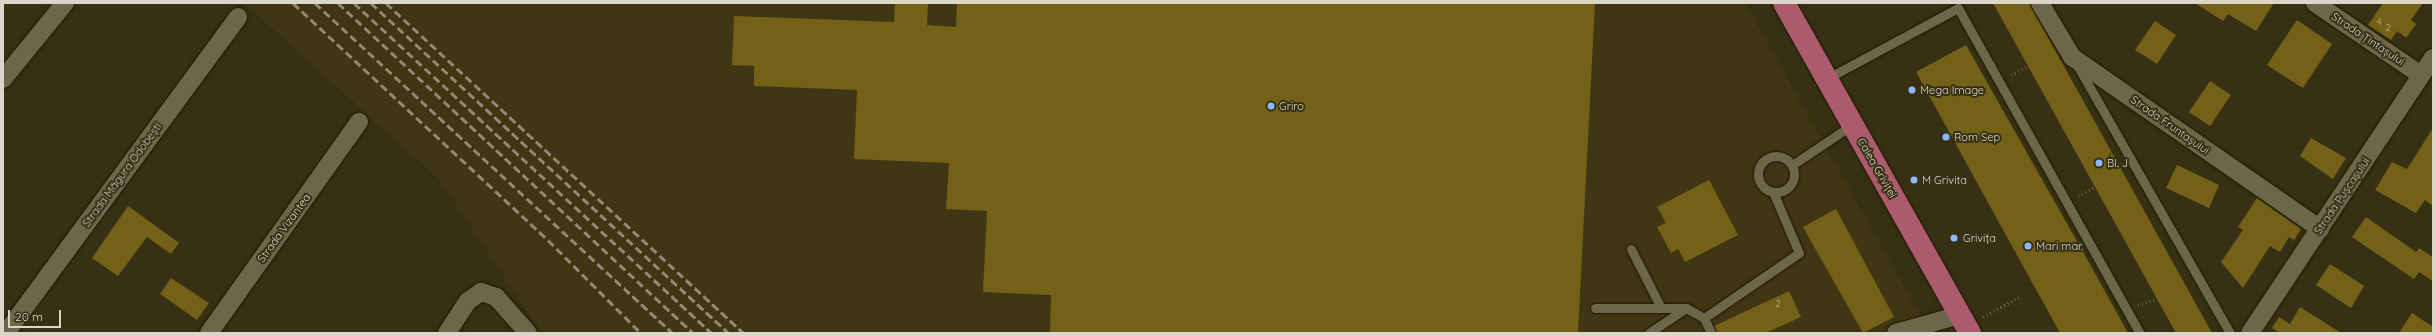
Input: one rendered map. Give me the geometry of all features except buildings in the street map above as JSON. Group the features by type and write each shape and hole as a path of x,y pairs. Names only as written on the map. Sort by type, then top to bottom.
{"main road":[{"name":"Calea Griviței","path":"1784,3 1966,324"}],"street":[{"path":"3,79 65,3"},
{"name":"Strada Fruntașului","path":"2040,3 2072,57 2320,229"},
{"name":"Strada Țintașului","path":"2315,3 2421,75"},
{"name":"Strada Măgura Odobești","path":"6,333 238,17"},
{"name":"Strada Pușcașului","path":"2250,333 2433,58"},
{"name":"Strada Vizantea","path":"209,333 359,122"},
{"path":"448,333 468,301 481,292 496,297 528,333"},
{"path":"1896,333 1966,324"}],"lane":[{"path":"1826,79 1958,8 2140,333"},
{"path":"2072,57 2230,333"},
{"path":"1792,165 1852,125"},
{"path":"1704,318 1799,253 1773,192 1761,184 1760,167 1775,156 1792,165"},
{"path":"1773,192 1789,187 1794,176 1792,165"},
{"path":"1631,249 1661,308"},
{"path":"1595,308 1686,308 1704,318 1710,333"},
{"path":"1649,333 1686,308"}],"path":[{"path":"1999,81 2028,66"},
{"path":"2067,201 2095,187"},
{"path":"1966,324 2021,296"},
{"path":"2127,309 2157,299"}],"shaded area":[{"path":"244,3 1745,3 1930,333 542,333 440,180"}],"railway":[{"path":"293,3 548,240 641,333"},
{"path":"315,3 672,333"},
{"path":"338,3 693,333"},
{"path":"354,3 711,333"},
{"path":"371,3 728,333"},
{"path":"386,3 743,333"}],"place":[{"name":"Mega Image","path":"1912,90"},
{"name":"Griro","path":"1271,106"},
{"name":"Rom Sep","path":"1946,137"},
{"name":"Bl. J","path":"2099,163"},
{"name":"M Grivita","path":"1914,180"},
{"name":"Grivița","path":"1954,238"},
{"name":"Mari mar.","path":"2028,246"}]}
